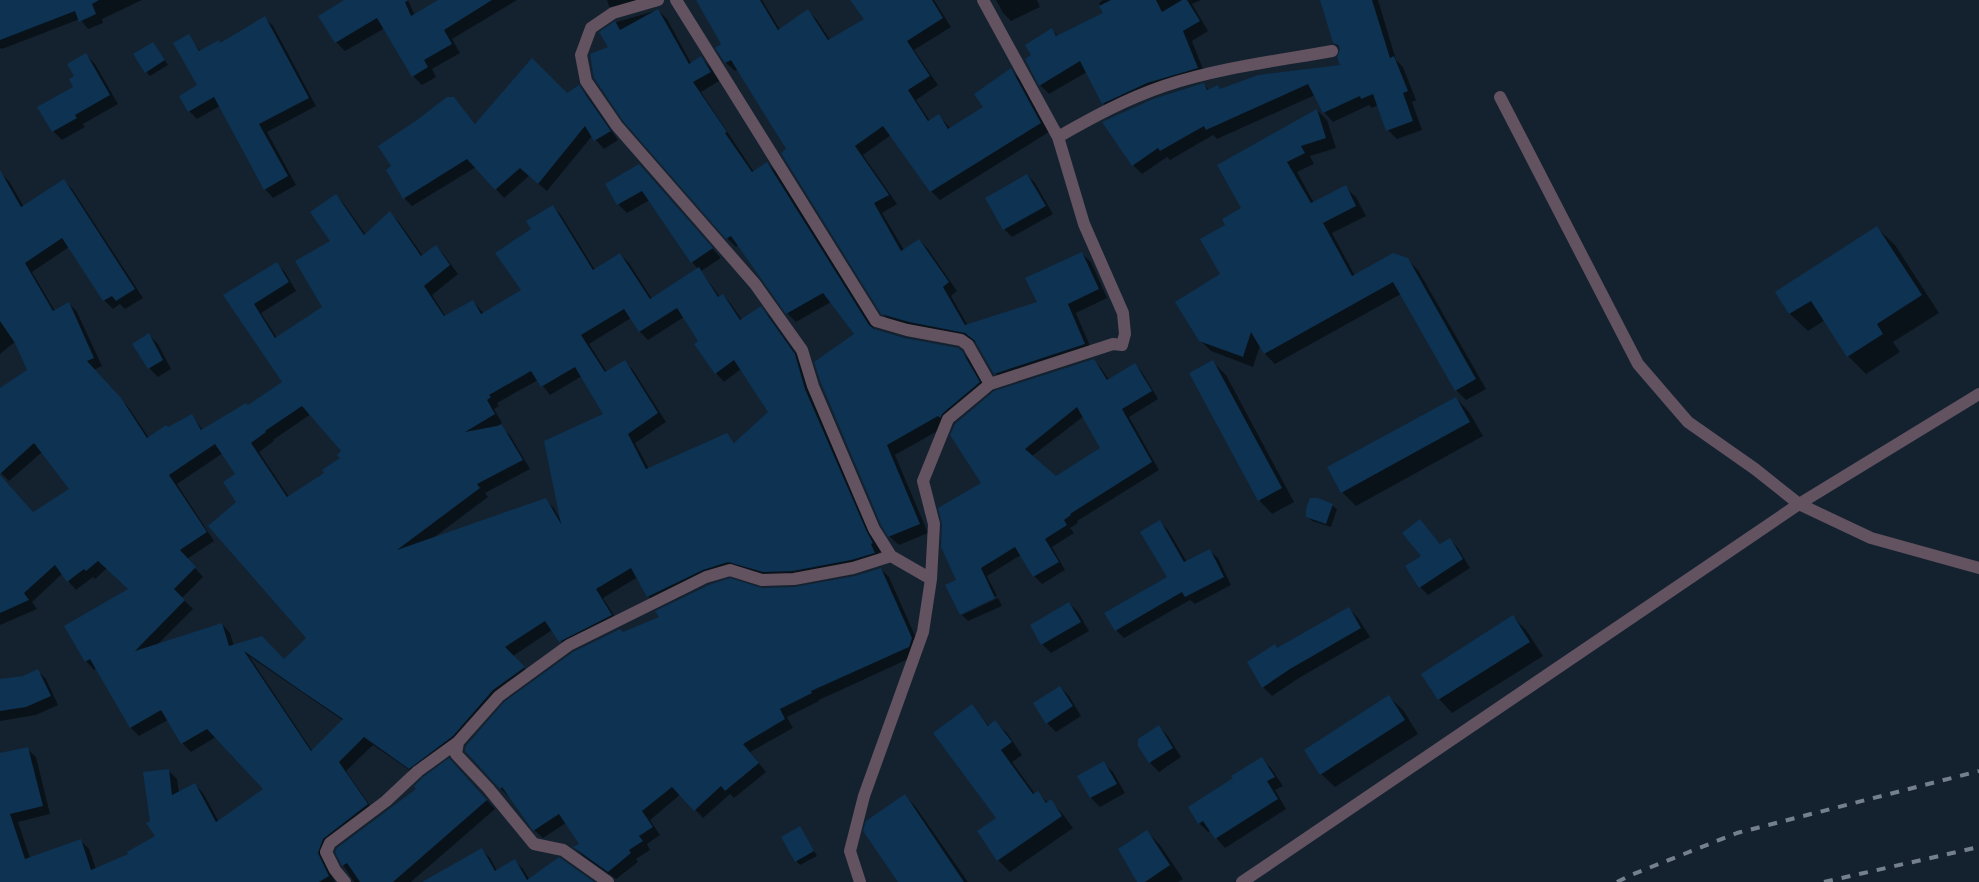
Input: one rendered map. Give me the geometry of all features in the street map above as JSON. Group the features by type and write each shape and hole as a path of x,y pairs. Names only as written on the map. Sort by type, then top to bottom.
{"street":[{"path":"658,0 613,13 591,28 580,55 586,81 617,126 755,284 802,350 813,386 874,530 891,556 931,579"},
{"path":"676,0 876,321 908,330 961,340 968,345 990,384"},
{"path":"860,882 850,851 864,796 923,632 931,579 934,524 923,482 948,419 990,384 1113,344 1122,345 1126,334 1123,313 1084,224 1058,137 983,0"},
{"path":"1058,137 1105,110 1165,86 1207,74 1332,51"},
{"path":"1500,97 1638,364 1688,422 1755,469 1799,504 1871,538 1979,568"},
{"path":"1242,882 1799,504 1979,394"},
{"path":"345,882 335,870 326,852 330,843 386,801 418,771 458,742 499,696 569,645 706,577 730,570 762,580 794,580 853,568 891,556"},
{"path":"458,742 456,754 488,788 534,844 563,850 608,882"}],"building":[{"path":"0,0 99,0 92,4 96,14 79,22 75,11 0,40"},
{"path":"344,0 409,0 405,2 411,16 438,0 492,0 444,30 452,44 424,60 428,67 412,77 377,18 335,43 318,16"},
{"path":"696,0 760,0 778,30 808,9 828,40 864,19 850,0 932,0 943,18 907,41 930,76 908,90 928,121 939,114 948,129 983,107 974,94 1011,68 1041,123 930,192 883,126 855,146 889,195 874,203 901,251 919,239 949,282 943,287 965,325 1037,302 1025,278 1082,252 1099,289 1068,304 1085,344 994,374 975,341 965,333 909,322 881,314 781,153 786,149 731,60 725,63 715,48 721,44"},
{"path":"1111,0 1156,0 1162,12 1182,0 1187,0 1200,21 1183,31 1198,68 1147,83 1102,104 1080,61 1039,86 1025,59 1031,55 1025,45 1052,28 1056,36 1103,13 1099,6"},
{"path":"1320,0 1372,0 1390,58 1394,56 1408,91 1403,93 1413,121 1386,131 1373,94 1361,99 1360,96 1323,113 1308,84 1206,130 1204,126 1160,151 1158,148 1132,166 1102,122 1153,99 1204,83 1207,90 1218,85 1220,89 1258,75 1340,65 1337,57 1340,49 1338,45 1333,43"},
{"path":"658,9 689,64 701,56 711,72 693,82 727,132 725,133 752,172 767,162 869,325 874,329 905,338 958,348 962,351 980,382 943,413 940,418 938,416 887,445 920,524 888,537 881,525 821,383 814,362 854,334 823,293 786,314 731,236 726,239 623,121 594,78 590,54 608,47 599,32 615,21 620,30"},
{"path":"265,16 309,98 259,124 288,176 264,190 214,97 188,112 179,96 197,85 173,43 189,34 199,51 219,40 220,43"},
{"path":"153,42 165,60 145,73 133,54"},
{"path":"86,53 110,95 75,115 77,118 52,132 37,107 73,87 69,79 74,76 67,64"},
{"path":"532,58 567,93 579,85 611,131 594,141 585,126 538,184 520,168 495,190 467,159 403,199 386,170 391,166 378,146 447,97 454,97 475,124"},
{"path":"1317,109 1326,138 1301,146 1305,153 1287,162 1311,203 1346,185 1356,206 1323,223 1352,276 1393,253 1408,258 1476,379 1455,391 1393,282 1264,354 1251,332 1243,357 1199,341 1175,302 1220,274 1200,239 1225,225 1222,219 1241,208 1217,165"},
{"path":"639,164 713,248 691,263 642,191 617,205 605,184"},
{"path":"0,170 21,207 64,179 135,289 116,301 112,296 103,301 62,238 25,263 53,311 69,302 94,358 87,361 121,398 147,438 166,425 168,427 192,414 201,430 246,403 248,405 282,382 223,295 277,262 289,282 254,304 275,338 322,307 295,261 330,241 310,212 336,194 364,235 390,211 421,256 436,245 450,265 424,286 444,316 473,300 481,314 521,290 495,253 531,229 526,221 553,205 593,270 620,253 650,299 699,267 718,297 723,294 740,320 761,306 795,354 805,389 873,543 871,544 875,553 851,560 793,571 763,572 728,562 703,570 647,597 631,568 596,589 612,615 559,642 545,621 505,647 525,667 493,690 453,736 409,769 364,737 339,762 368,804 323,839 318,853 329,876 319,882 0,882 0,753 28,747 43,806 10,814 25,859 81,839 91,870 128,854 127,852 155,836 146,823 150,821 143,772 169,769 172,795 195,783 216,822 263,789 207,729 181,744 161,710 130,728 90,659 85,662 64,626 128,589 98,561 86,571 84,569 67,582 55,565 24,593 29,600 0,613 0,475 33,512 69,489 34,443 0,474 0,388 27,370 15,343 0,321","holes":["677,308 698,341 694,344 715,374 734,360 768,412 734,443 727,433 646,469 628,434 658,413 625,360 605,372 581,335 624,309 639,332","575,367 603,414 544,441 561,524 546,498 397,550 480,488 477,484 523,460 502,425 465,432 495,414 487,400 491,397 489,395 531,371 541,387","302,406 341,451 337,455 340,458 322,470 324,473 287,497 251,443","215,444 235,474 223,482 236,502 208,526 306,638 284,659 262,636 229,646 222,623 135,651 185,600 174,589 196,567 180,550 207,532 169,475","244,651 303,692 343,719 311,751"]},
{"path":"1027,174 1046,206 1003,230 985,198"},
{"path":"1877,226 1922,295 1877,324 1883,334 1847,357 1811,301 1789,314 1775,292"},
{"path":"149,333 163,360 148,369 132,344"},
{"path":"1094,359 1107,380 1135,363 1152,391 1122,409 1152,462 1070,514 1064,520 1067,525 1045,539 1059,562 1033,577 1015,547 981,568 995,598 960,615 945,585 956,580 941,547 942,524 938,508 981,483 950,435 955,424 994,391","holes":["1077,407 1100,448 1056,476 1025,449"]},
{"path":"1213,360 1282,488 1258,501 1189,373"},
{"path":"1456,397 1470,422 1341,493 1327,467"},
{"path":"1310,498 1318,498 1333,504 1326,524 1306,517 1306,509"},
{"path":"1420,519 1440,544 1450,538 1463,559 1419,588 1405,566 1421,556 1402,533"},
{"path":"1160,520 1184,562 1210,549 1224,577 1185,597 1182,592 1115,631 1104,613 1167,577 1140,532"},
{"path":"881,568 912,638 909,647 811,691 812,693 780,709 785,719 743,744 759,763 725,791 721,786 694,811 672,787 642,811 653,827 639,836 643,841 629,850 631,853 608,872 573,847 579,844 559,814 533,831 502,787 500,789 465,751 466,746 504,702 573,652 620,629 623,632 659,617 655,611 709,585 730,578 762,588 794,587 855,576"},
{"path":"1069,602 1081,622 1041,645 1030,625"},
{"path":"1349,607 1361,628 1290,669 1262,688 1247,662 1275,644 1277,648"},
{"path":"1513,615 1530,642 1438,700 1421,674"},
{"path":"38,669 51,696 26,707 0,711 0,679 23,676"},
{"path":"1060,686 1073,706 1046,724 1033,703"},
{"path":"1389,695 1405,720 1320,775 1304,750"},
{"path":"972,704 988,726 995,720 1012,742 1001,750 1033,794 1038,791 1046,803 1051,799 1062,816 997,861 977,831 996,818 933,733"},
{"path":"1159,725 1173,748 1149,763 1138,746 1138,739"},
{"path":"1262,757 1275,777 1267,781 1278,799 1215,839 1203,821 1198,824 1188,807 1233,778 1231,776"},
{"path":"449,758 487,800 393,882 360,882 347,863 342,866 335,852 337,848 416,789 414,786 423,777"},
{"path":"1104,761 1117,784 1090,798 1077,776"},
{"path":"905,794 964,882 898,882 863,831 866,821"},
{"path":"800,826 814,851 795,862 781,837"},
{"path":"1147,830 1170,865 1145,882 1137,882 1118,849"},
{"path":"482,848 495,871 515,859 527,880 559,857 594,882 422,882"}],"railway":[{"path":"1617,882 1737,833 1979,771"},
{"path":"1824,882 1979,847"}]}
